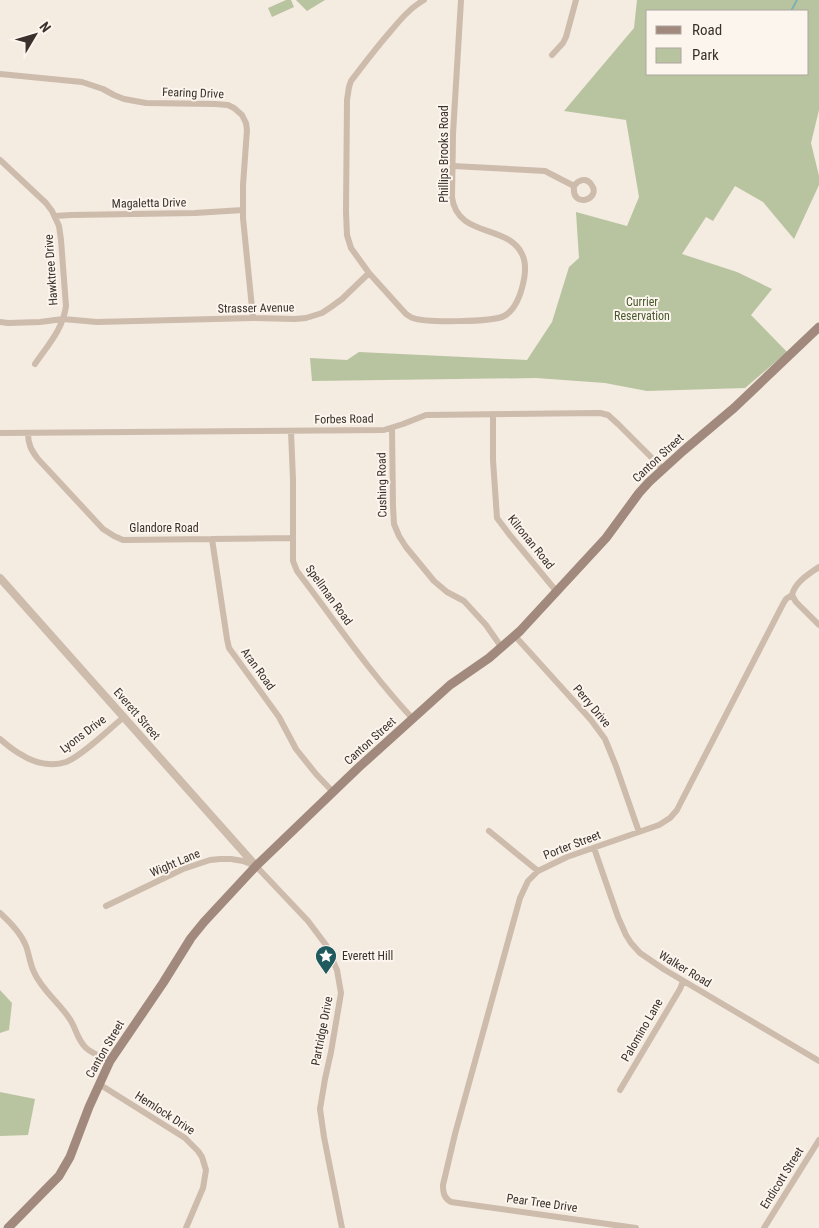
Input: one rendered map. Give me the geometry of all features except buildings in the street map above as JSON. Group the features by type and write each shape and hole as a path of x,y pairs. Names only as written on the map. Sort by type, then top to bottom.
{"main road":[{"name":"Canton Street","path":"8,1228 59,1176 70,1157 88,1107 110,1061 195,932 256,866 333,792 450,686 502,648 515,636 606,538 639,493 663,469 734,408 819,328"}],"street":[{"path":"369,273 351,248 346,235 347,109 349,86 374,51 406,13 424,0"},
{"name":"Phillips Brooks Road","path":"369,273 406,314 412,318 432,320 475,321 496,319 504,316 512,310 517,301 525,278 525,264 522,253 512,242 470,224 458,214 453,206 453,134 461,0"},
{"path":"552,54 566,37 576,0"},
{"name":"Fearing Drive","path":"0,74 82,82 124,99 146,103 228,105 242,115 247,130 243,210 253,318"},
{"name":"Hawktree Drive","path":"0,160 46,203 59,226 66,306 57,334 35,364"},
{"path":"453,166 545,171 574,186"},
{"name":"Magaletta Drive","path":"55,216 243,210"},
{"name":"Strasser Avenue","path":"0,322 40,322 63,319 97,322 306,318 322,313 342,299 369,273"},
{"name":"Forbes Road","path":"0,432 384,430 426,415 600,413 608,415 663,469"},
{"name":"Kilronan Road","path":"492,414 497,518 557,592"},
{"name":"Cushing Road","path":"392,428 394,524 399,536 434,581 447,592 464,601 486,624 502,648"},
{"name":"Spellman Road","path":"291,431 293,562 297,571 368,666 413,719"},
{"name":"Glandore Road","path":"28,433 28,441 38,458 103,529 123,540 293,538"},
{"name":"Aran Road","path":"212,539 229,648 279,717 296,749 333,792"},
{"name":"Porter Street","path":"447,1199 443,1191 443,1185 447,1168 522,892 538,871 566,857 665,822 674,815 783,604 792,595 798,583 819,567"},
{"name":"Everett Street","path":"0,578 256,866"},
{"path":"792,595 796,602 819,625"},
{"name":"Perry Drive","path":"515,636 591,720 605,739 639,832"},
{"name":"Lyons Drive","path":"0,739 23,756 53,765 65,762 86,749 124,716"},
{"path":"488,831 538,871"},
{"name":"Walker Road","path":"594,848 621,925 628,939 636,948 646,957 683,981 819,1061"},
{"name":"Wight Lane","path":"106,906 183,869 210,860 220,858 231,859 256,866"},
{"name":"Partridge Drive","path":"256,866 308,921 329,949 337,970 341,993 340,1003 320,1109 342,1228"},
{"path":"0,913 16,929 26,945 34,973 65,1012 77,1036 86,1048 110,1061"},
{"name":"Palomino Lane","path":"620,1090 683,981"},
{"name":"Hemlock Drive","path":"99,1084 185,1138 202,1157 206,1170 203,1188 186,1228"},
{"name":"Endicott Street","path":"764,1228 819,1140"},
{"name":"Pear Tree Drive","path":"447,1199 456,1203 636,1228"}],"green space":[{"path":"286,0 291,0 294,7 272,17 268,8"},
{"path":"296,0 325,0 307,11"},
{"name":"Currier Reservation","path":"637,0 819,0 819,110 811,143 819,176 819,185 794,239 763,202 735,186 713,221 706,217 682,254 737,272 772,289 751,315 787,352 745,388 647,391 605,383 536,378 312,381 310,358 347,360 359,352 527,360 552,322 569,267 579,258 576,212 627,226 639,197 626,120 564,111 634,28"},
{"path":"0,990 12,1003 9,1030 0,1033"},
{"path":"0,1092 35,1099 28,1135 0,1136"}],"waterway":[{"path":"792,10 797,0"}],"place":[{"name":"Everett Hill","path":"326,975"}]}
